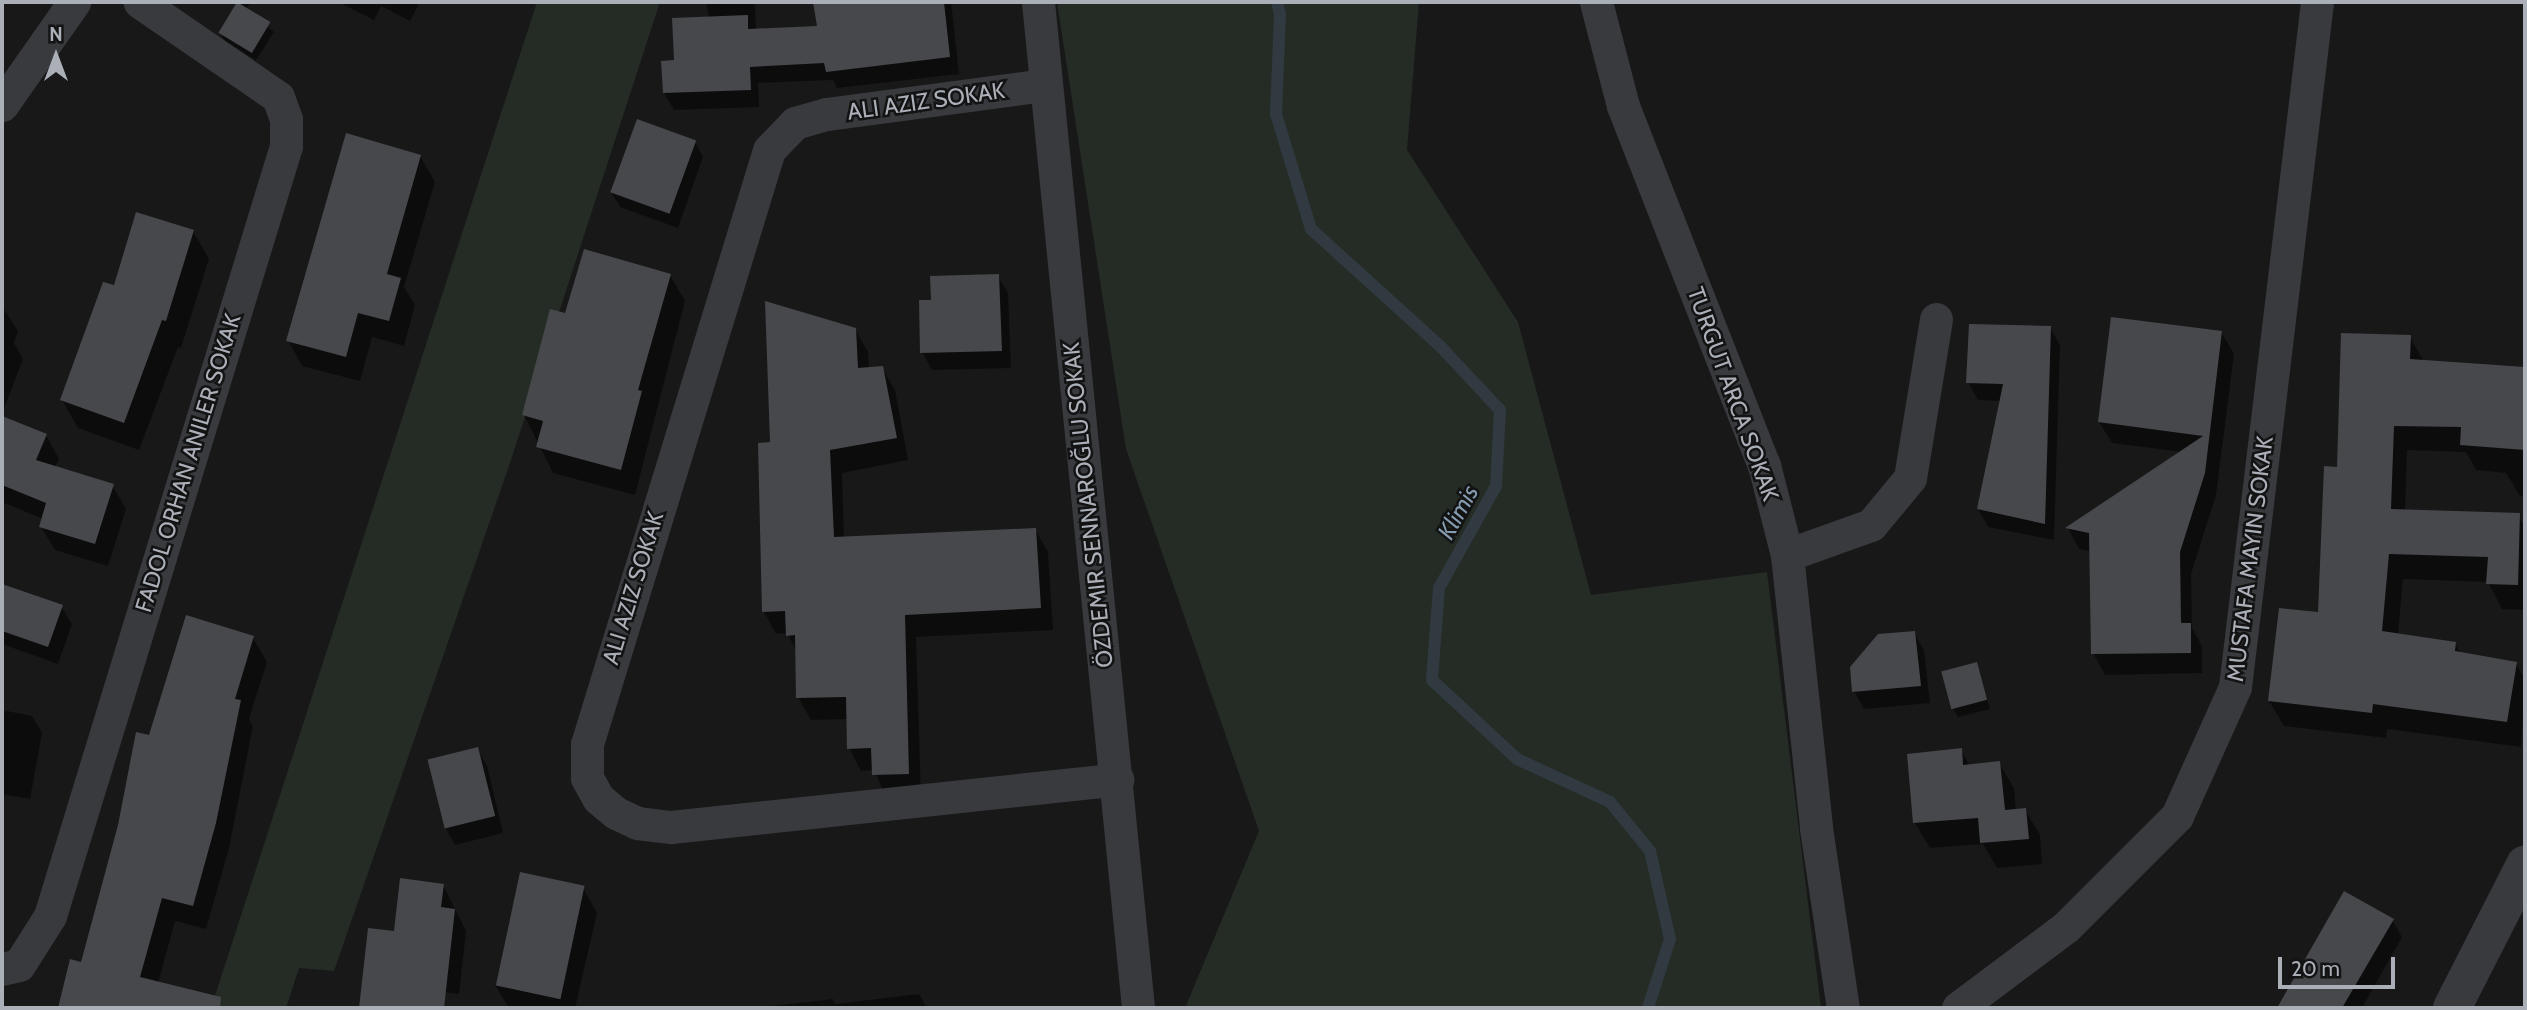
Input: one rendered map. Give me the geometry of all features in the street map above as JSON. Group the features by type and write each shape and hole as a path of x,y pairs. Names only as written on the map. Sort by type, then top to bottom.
{"street":[{"path":"2,105 74,2"},
{"path":"2,969 19,965 50,916 286,146 286,118 278,97 140,2"},
{"name":"ÖZDEMIR SENNAROĞLU SOKAK","path":"1038,2 1044,85 1117,779 1138,1008"},
{"name":"TURGUT ARCA SOKAK","path":"1595,2 1623,106 1764,465 1787,555 1815,828 1843,1008"},
{"path":"1958,1008 2066,927 2177,816 2235,688 2318,2"},
{"name":"ALI AZIZ SOKAK","path":"1044,85 826,114 795,123 769,150 590,731 587,778 598,798 616,813 637,823 671,827 1117,779"},
{"path":"1787,555 1871,525 1910,478 1936,319"},
{"path":"2452,1008 2525,865"}],"shaded area":[{"path":"537,2 660,2 509,466 334,971 299,968 286,1008 211,1008"},
{"path":"1057,2 1419,2 1407,150 1518,322 1591,595 1767,572 1821,1008 1185,1008 1259,831 1126,449"}],"building":[{"path":"237,2 270,22 252,53 218,33"},
{"path":"813,2 944,2 950,57 826,72 824,63 750,67 751,90 663,93 661,61 674,60 672,18 748,15 748,29 817,26"},
{"path":"637,119 696,141 670,214 610,192"},
{"path":"346,133 421,155 387,274 401,278 389,321 358,313 346,357 286,341"},
{"path":"136,212 194,230 166,321 162,320 124,423 60,400 103,282 114,285"},
{"path":"584,249 671,274 638,390 642,391 621,470 536,447 543,421 522,415 550,309 565,313"},
{"path":"999,274 1002,351 920,353 919,300 931,300 930,276"},
{"path":"765,301 856,328 858,368 883,366 897,438 830,450 834,537 1036,528 1041,608 905,615 909,774 872,775 871,748 847,749 846,697 796,698 795,635 786,636 785,611 762,612 758,443 770,442"},
{"path":"2111,317 2222,331 2205,473 2180,552 2181,623 2191,623 2191,653 2091,654 2089,533 2065,528 2203,436 2098,422"},
{"path":"1969,324 2051,326 2045,524 1977,509 2003,384 1966,383"},
{"path":"2341,333 2411,335 2410,359 2525,367 2525,450 2460,445 2461,427 2394,426 2391,509 2520,513 2518,585 2486,584 2488,557 2389,554 2382,631 2456,642 2455,651 2517,662 2507,722 2373,704 2372,713 2268,701 2279,608 2318,612 2324,466 2337,467"},
{"path":"2,416 47,434 36,460 114,484 95,544 39,527 46,503 2,485"},
{"path":"2,584 63,605 48,647 2,631"},
{"path":"186,615 254,636 235,699 241,700 216,823 193,906 162,898 140,977 221,997 220,1008 58,1008 70,959 81,962 118,825 136,732 149,735"},
{"path":"1915,631 1921,686 1852,692 1850,667 1878,634"},
{"path":"1977,662 1987,700 1951,709 1941,672"},
{"path":"478,747 495,816 445,828 428,760"},
{"path":"1962,748 1963,765 2000,761 2005,810 2026,808 2029,839 1980,843 1978,818 1913,823 1907,754"},
{"path":"520,872 585,886 560,999 496,985"},
{"path":"400,878 444,884 441,907 455,909 444,1008 359,1008 368,928 394,931"},
{"path":"2344,891 2394,919 2342,1008 2277,1008"}],"waterway":[{"name":"Klimis","path":"1277,2 1280,14 1276,114 1311,229 1441,347 1500,410 1496,486 1439,588 1432,680 1517,759 1610,802 1650,851 1670,939 1648,1008"}]}
